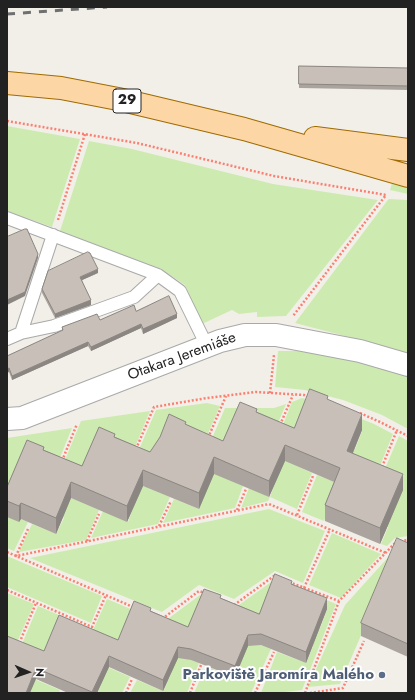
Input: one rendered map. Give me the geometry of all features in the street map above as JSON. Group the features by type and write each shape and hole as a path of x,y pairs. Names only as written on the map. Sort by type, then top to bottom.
{"main road":[{"name":"29","path":"7,83 61,88 118,99 244,130 408,176"},
{"name":"29","path":"244,130 408,150"}],"street":[{"name":"Otakara Jeremiáše","path":"7,419 22,418 220,341 245,335 276,335 360,351 408,365"}],"lane":[{"path":"7,218 158,275 180,291 207,346"},
{"path":"21,333 53,235"},
{"path":"7,339 21,333 54,326 134,297 158,275"}],"path":[{"path":"7,121 137,143 274,176 386,195 290,320 276,335"},
{"path":"53,235 86,134"},
{"path":"270,393 273,358"},
{"path":"134,454 154,407 256,392 304,396 311,398"},
{"path":"279,426 293,395"},
{"path":"206,444 226,396"},
{"path":"354,411 408,436"},
{"path":"60,466 77,424"},
{"path":"379,474 397,430"},
{"path":"297,515 313,476"},
{"path":"237,510 246,489"},
{"path":"159,526 171,501"},
{"path":"16,556 269,504 386,552"},
{"path":"87,541 99,514"},
{"path":"16,556 28,529"},
{"path":"302,592 330,529"},
{"path":"305,693 339,601 396,542 408,540"},
{"path":"7,552 134,607"},
{"path":"231,611 234,605 274,576 280,578"},
{"path":"286,581 339,601"},
{"path":"7,590 92,627"},
{"path":"160,624 162,619 199,591 206,594"},
{"path":"90,631 106,595"},
{"path":"21,639 36,603"},
{"path":"155,616 162,619"},
{"path":"310,693 343,688 364,642"},
{"path":"255,693 274,652"},
{"path":"190,693 202,666"},
{"path":"126,693 132,679"}],"green space":[{"path":"7,126 80,139 52,227 7,211"},
{"path":"89,141 132,149 273,184 378,200 286,316 257,317 257,312 239,314 232,310 202,324 185,285 161,269 60,231"},
{"path":"393,179 408,183 408,194 390,190"},
{"path":"389,199 408,200 408,354 295,323"},
{"path":"278,351 315,351 345,357 408,376 408,429 382,415 343,400 305,390 275,387"},
{"path":"302,398 337,408 294,444 278,437 292,402"},
{"path":"207,403 220,406 202,447 153,469 134,461 156,410"},
{"path":"286,404 273,435 224,457 207,450 225,408 274,408"},
{"path":"150,411 130,459 82,482 60,472 81,421"},
{"path":"342,411 374,424 393,434 375,478 345,466 356,447 362,431"},
{"path":"72,428 55,470 7,503 7,438"},
{"path":"399,436 408,441 408,536 395,538 387,546 381,544 388,527 385,526 403,490 380,480"},
{"path":"282,459 312,473 297,509 270,497"},
{"path":"211,472 243,486 235,508 163,523 174,499 199,509"},
{"path":"317,475 342,485 324,521 302,512"},
{"path":"141,485 170,497 158,524 91,538 103,511 128,522"},
{"path":"249,488 270,497 268,501 241,508"},
{"path":"69,497 99,510 86,540 19,552 32,524 56,534 64,518 61,516"},
{"path":"269,509 325,531 303,583 275,571 234,599 199,585 162,612 30,558"},
{"path":"7,516 28,522 14,551 7,548"},
{"path":"332,533 381,554 341,598 309,585"},
{"path":"397,552 340,684 308,687 345,605 392,553"},
{"path":"7,556 102,596 91,623 7,587"},
{"path":"274,580 259,624 236,607"},
{"path":"306,591 336,604 302,690 261,693 277,652 306,663 313,646 311,644 321,626 327,609"},
{"path":"7,593 34,604 14,649 7,646"},
{"path":"200,595 230,607 188,638 165,621"},
{"path":"107,599 159,621 118,651 89,639"},
{"path":"38,606 89,628 85,637 47,663 19,651"},
{"path":"247,639 271,649 251,693 194,693 206,666 235,677"},
{"path":"176,654 199,663 187,693 130,693 137,680 163,691 171,674"},
{"path":"105,666 130,677 122,693 97,693"},
{"path":"34,679 60,690 59,693 27,693"}],"building":[{"path":"299,66 408,68 408,86 299,84"},
{"path":"27,229 38,254 25,292 7,300 7,237"},
{"path":"88,252 90,253 98,269 80,277 91,300 55,314 42,289 48,271"},
{"path":"169,296 177,314 143,329 141,324 91,347 88,342 12,376 9,368 7,369 7,356 63,330 62,327 97,314 100,320 134,305 136,311"},
{"path":"310,389 328,396 327,399 362,414 347,451 403,474 380,528 325,505 340,468 285,445 269,481 214,457 199,493 143,470 127,506 71,482 56,518 21,503 19,506 7,501 7,487 27,440 44,447 43,450 82,466 99,427 115,434 114,437 150,452 160,437 169,414 186,422 185,424 223,441 240,402 257,409 256,412 294,428"},
{"path":"397,538 408,543 408,644 361,623"},
{"path":"275,574 292,581 291,584 327,598 306,652 261,634 248,635 235,666 191,649 178,647 163,680 109,656 92,692 36,668 26,693 7,693 7,636 44,651 59,615 118,640 134,601 151,608 150,611 188,627 204,589 221,595 220,598 259,614"}],"railway":[{"path":"7,14 107,7"}],"place":[{"name":"Parkoviště Jaromíra Malého","path":"382,675"}]}
